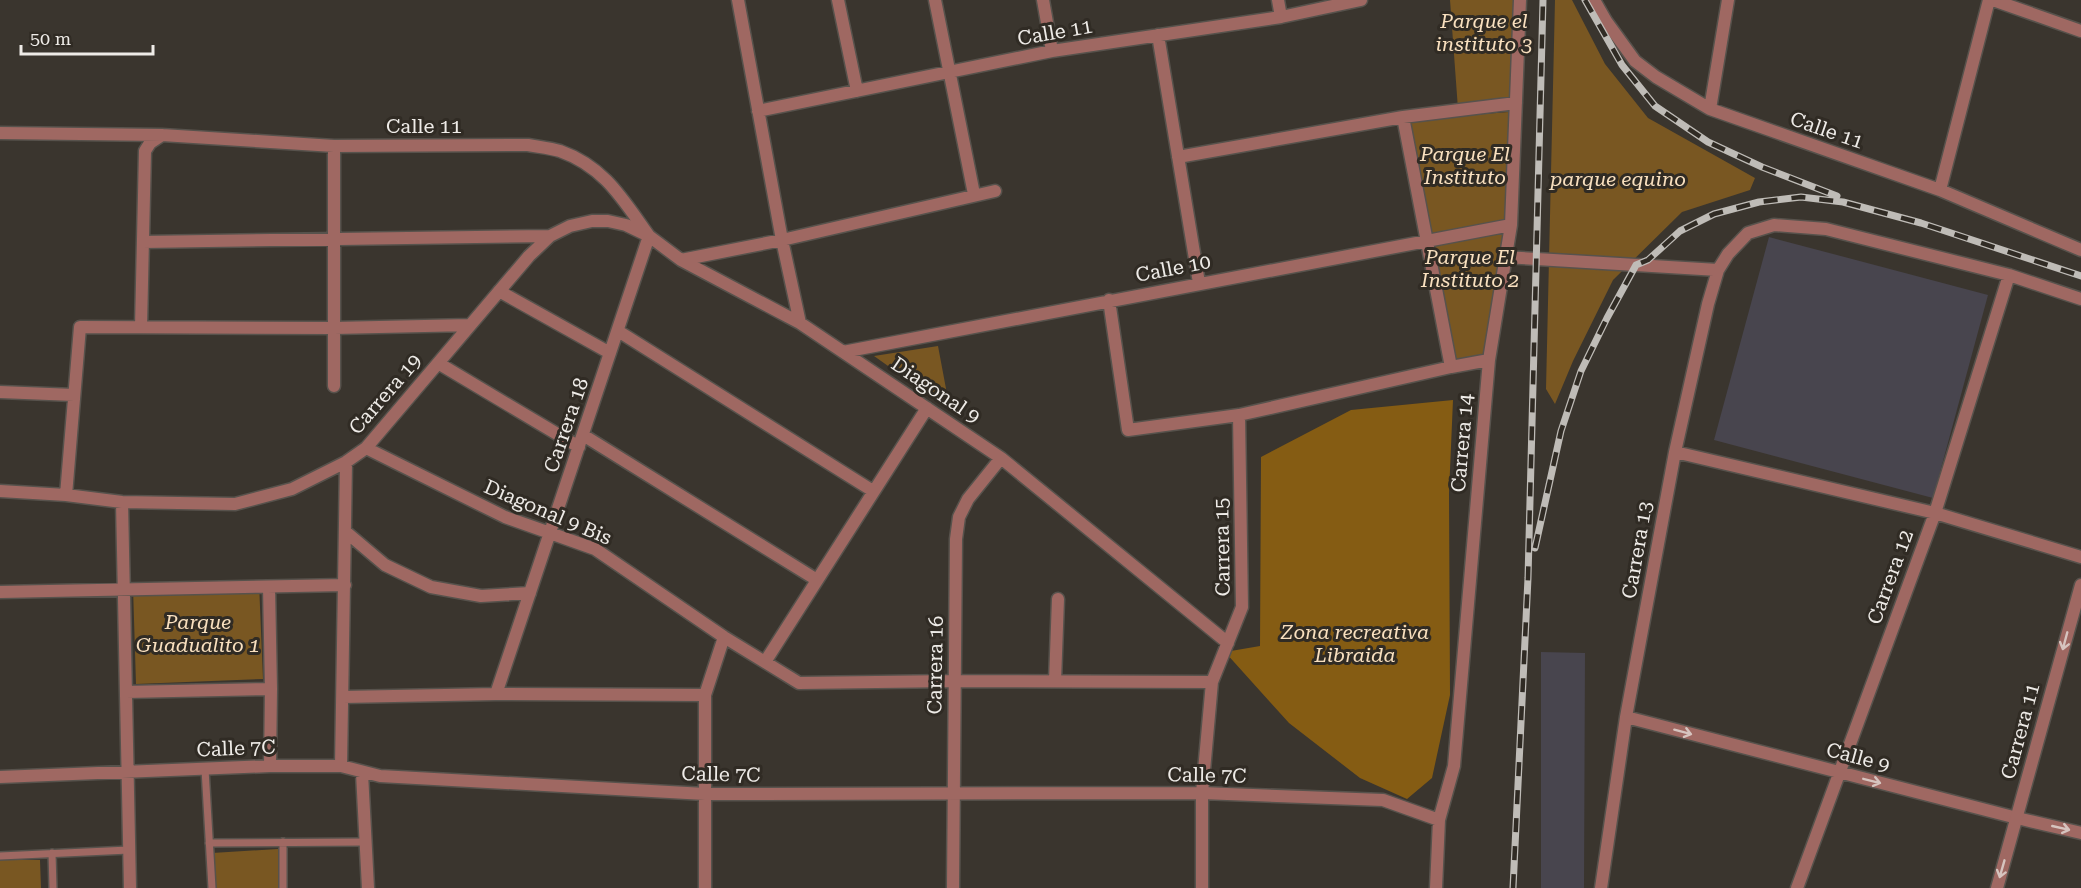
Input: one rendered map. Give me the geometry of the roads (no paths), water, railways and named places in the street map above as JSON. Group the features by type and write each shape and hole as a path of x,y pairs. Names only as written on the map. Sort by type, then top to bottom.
{"street":[{"path":"738,0 782,240 800,323"},
{"path":"838,0 857,91"},
{"path":"935,0 974,194"},
{"path":"1043,0 1052,51"},
{"path":"1278,0 1281,17"},
{"name":"Calle 11","path":"758,111 1052,51 1281,17 1361,0"},
{"name":"Carrera 14","path":"1436,888 1439,820 1454,766 1489,360 1511,225 1520,0"},
{"name":"Calle 11","path":"1594,0 1635,61 1656,77 1710,109 1940,190 2081,250"},
{"path":"1710,109 1728,0"},
{"path":"1940,190 1991,0 2081,31"},
{"path":"1158,35 1199,284"},
{"path":"1178,157 1403,117 1516,103"},
{"path":"1403,117 1451,367"},
{"name":"Calle 11","path":"0,133 162,135 334,146 528,145 559,151 580,159 599,172 615,189 649,236"},
{"path":"141,327 146,152 150,143 162,135"},
{"path":"334,146 334,386"},
{"path":"681,260 782,240 995,191"},
{"name":"Diagonal 9","path":"592,221 608,221 626,225 649,236 681,260 800,323 1001,458 1228,643"},
{"name":"Carrera 19","path":"341,766 346,462 366,448 529,256 550,236 570,226 592,221"},
{"name":"Calle 10","path":"843,352 1511,225"},
{"name":"Carrera 13","path":"1601,888 1626,717 1675,452 1708,304 1718,270 1728,254 1748,232 1774,225 1826,229 2009,275"},
{"path":"142,242 550,236"},
{"name":"Carrera 18","path":"496,694 649,236"},
{"path":"1504,257 1718,270"},
{"path":"2009,275 2081,299"},
{"name":"Carrera 12","path":"1797,888 1935,513 2009,275"},
{"path":"499,291 610,353"},
{"path":"1109,300 1128,430 1239,415 1489,360"},
{"path":"66,495 80,327 334,328 470,325"},
{"path":"618,331 873,491"},
{"path":"438,363 581,441 817,580"},
{"path":"0,392 74,395"},
{"path":"765,662 927,408"},
{"name":"Carrera 15","path":"1202,888 1202,793 1212,682 1242,607 1239,415"},
{"name":"Diagonal 9 Bis","path":"366,448 505,517 594,549 724,637 800,683 954,681"},
{"path":"1675,452 1935,513 2081,556"},
{"name":"Carrera 16","path":"953,888 956,539 959,517 968,499 1001,458"},
{"path":"0,491 66,495 122,502 235,504 292,489 346,462"},
{"path":"122,502 130,888"},
{"path":"346,532 385,565 431,587 481,596 530,593"},
{"path":"0,592 345,585"},
{"name":"Carrera 11","path":"1997,888 2081,585"},
{"path":"269,586 270,766"},
{"path":"1055,681 1058,599"},
{"path":"705,888 705,695 724,637"},
{"path":"954,681 1212,682"},
{"path":"126,693 271,688"},
{"path":"343,697 496,694 705,695"},
{"name":"Calle 9","path":"1626,717 2081,833"},
{"name":"Calle 7C","path":"0,777 270,766 341,766 380,776 705,794 1202,793 1383,800 1439,820"},
{"path":"362,772 368,888"}],"lane":[{"path":"205,769 212,888"},
{"path":"209,843 366,842"},
{"path":"283,843 283,888"},
{"path":"0,856 129,850"},
{"path":"52,853 53,888"}],"railway":[{"path":"1513,888 1528,578 1543,0"},
{"path":"1585,0 1622,65 1655,106 1708,142 1762,167 1837,196"},
{"path":"1535,548 1561,431 1581,371 1607,318 1636,265 1648,260 1680,231 1714,214 1759,202 1801,197 1843,202 1921,223 2081,276"}],"park label":[{"name":"Parque el instituto 3","path":"1484,32"},
{"name":"Parque El Instituto","path":"1465,166"},
{"name":"parque equino","path":"1618,179"},
{"name":"Parque El Instituto 2","path":"1470,268"},
{"name":"Parque Guadualito 1","path":"198,634"},
{"name":"Zona recreativa Libraida","path":"1355,644"}]}
